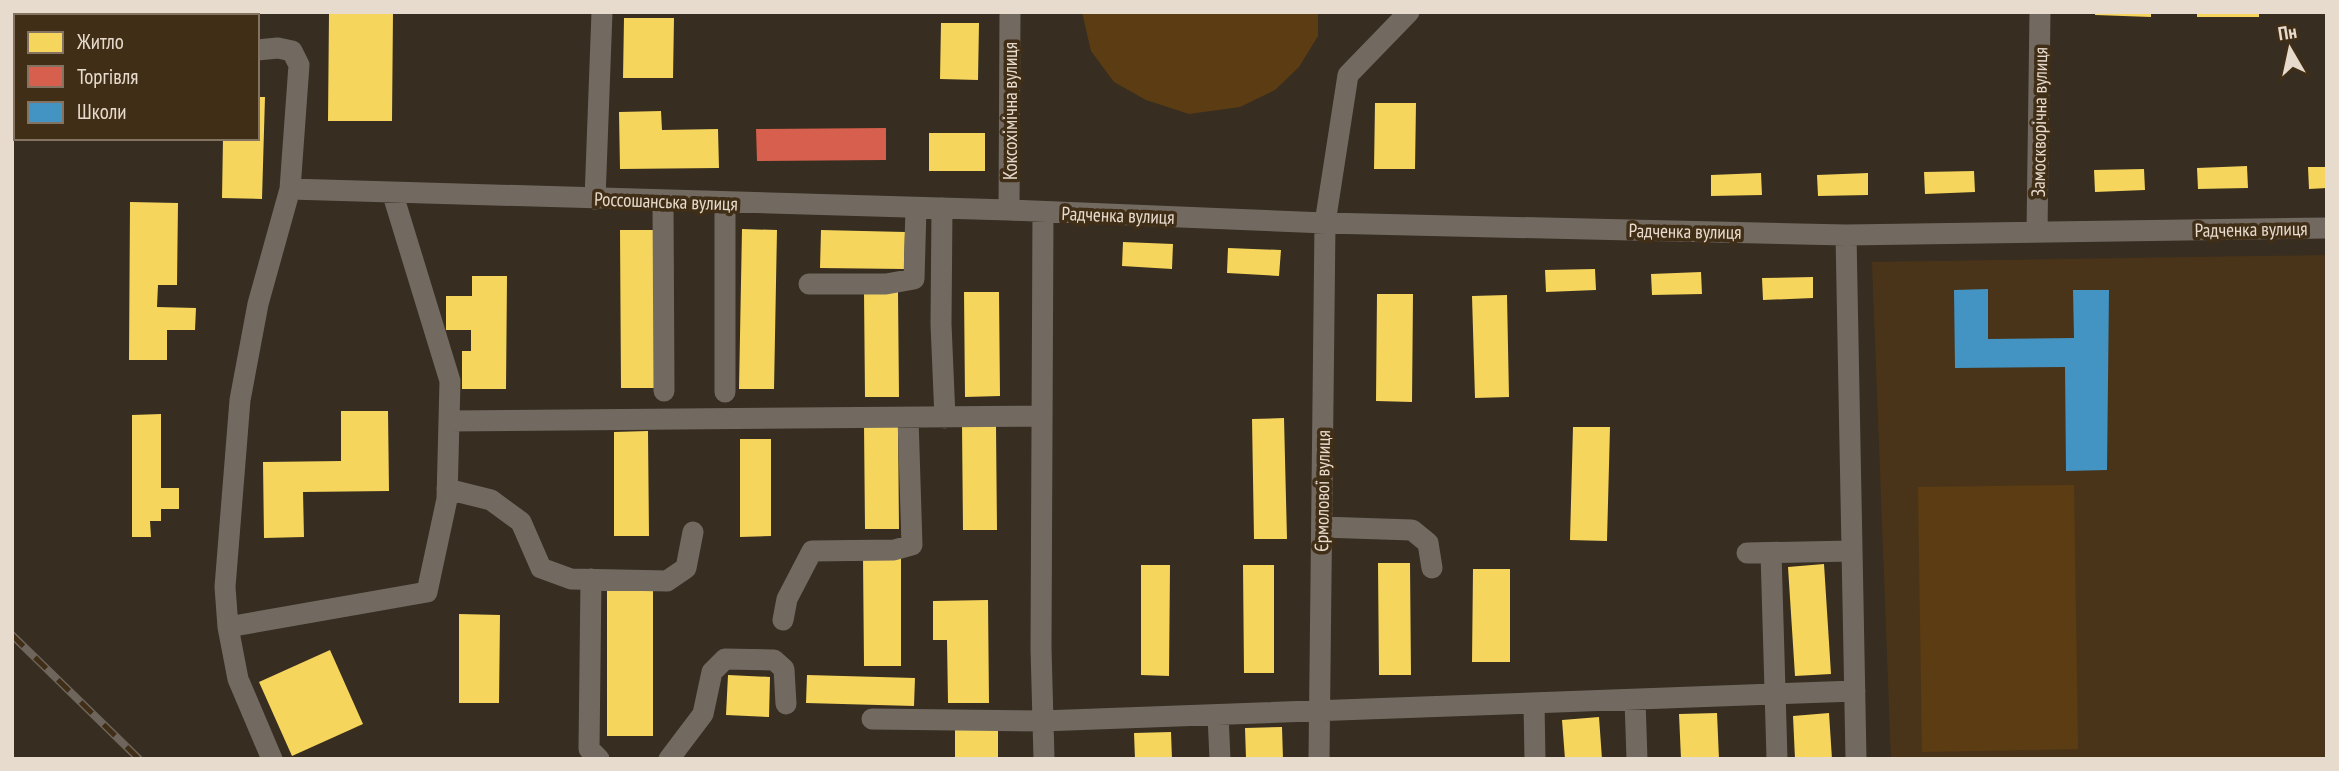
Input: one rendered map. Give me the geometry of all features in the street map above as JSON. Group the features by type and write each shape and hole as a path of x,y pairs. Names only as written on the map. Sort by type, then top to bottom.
{"street":[{"path":"595,199 602,12"},
{"name":"Коксохімічна вулиця","path":"1009,210 1010,12"},
{"name":"Єрмолової вулиця","path":"1319,759 1325,223 1348,75 1409,12"},
{"name":"Замоскворічна вулиця","path":"2037,232 2040,12"},
{"path":"259,50 278,48 292,51 299,65 290,189 258,304 240,400 225,587 228,627 238,680 272,759"},
{"name":"Россошанська вулиця","path":"290,189 393,195 491,194 1042,212"},
{"path":"228,627 427,592 447,489 450,381 393,195"},
{"path":"663,201 664,391"},
{"path":"724,392 725,202"},
{"path":"808,284 886,284 914,279 916,208"},
{"path":"942,208 941,324 945,418"},
{"path":"1042,212 1044,759"},
{"name":"Радченка вулиця","path":"1042,212 1325,223 1846,235 2327,228"},
{"path":"1846,235 1856,759"},
{"path":"449,421 1042,416"},
{"path":"783,620 787,599 812,551 894,550 912,545 908,418"},
{"path":"447,489 491,500 521,522 541,568 571,579 667,581 686,568 693,532"},
{"path":"1321,527 1412,530 1428,543 1432,568"},
{"path":"1746,553 1852,551"},
{"path":"1771,553 1777,759"},
{"path":"592,579 590,749 599,759"},
{"path":"669,759 703,714 712,672 725,659 774,660 784,669 786,705"},
{"path":"872,719 1042,721 1855,691"},
{"path":"1635,700 1637,759"},
{"path":"1534,704 1535,759"},
{"path":"1218,715 1220,759"}],"shaded area":[{"path":"1082,12 1318,12 1318,36 1299,67 1275,90 1240,107 1189,114 1146,100 1114,82 1091,51"},
{"path":"2327,255 2327,759 1891,759 1872,262"},
{"path":"2074,485 2078,749 1922,752 1918,487"}],"building: Житло":[{"path":"329,12 393,12 392,121 328,121"},
{"path":"2095,12 2151,12 2151,17 2095,15"},
{"path":"2197,12 2259,12 2259,17 2197,17"},
{"path":"624,18 674,18 673,78 623,78"},
{"path":"941,23 979,23 978,80 940,79"},
{"path":"259,97 265,97 262,199 222,198 223,140 259,140"},
{"path":"1375,103 1416,103 1415,169 1374,169"},
{"path":"661,111 662,130 718,129 719,168 620,169 619,112"},
{"path":"929,133 985,133 985,171 929,171"},
{"path":"2247,166 2248,188 2198,189 2197,168"},
{"path":"2308,167 2327,167 2327,188 2309,189"},
{"path":"2144,169 2145,190 2095,192 2094,170"},
{"path":"1974,171 1975,192 1925,194 1924,172"},
{"path":"1761,173 1762,195 1711,196 1711,175"},
{"path":"1868,173 1868,195 1818,196 1817,175"},
{"path":"130,202 178,203 177,285 158,285 157,307 196,308 195,330 167,330 167,360 129,360"},
{"path":"742,229 777,230 774,389 739,389"},
{"path":"620,230 655,230 655,388 621,388"},
{"path":"821,230 905,232 904,269 820,268"},
{"path":"1123,242 1173,244 1172,269 1122,266"},
{"path":"1228,248 1281,250 1279,276 1227,273"},
{"path":"1595,269 1596,290 1546,292 1545,270"},
{"path":"1701,272 1702,294 1652,295 1651,274"},
{"path":"472,276 507,276 506,389 462,389 462,351 471,351 471,330 446,330 446,296 472,296"},
{"path":"1813,277 1813,298 1763,300 1762,278"},
{"path":"864,292 898,292 899,397 865,397"},
{"path":"964,292 999,292 1000,396 965,397"},
{"path":"1377,294 1413,294 1412,402 1376,401"},
{"path":"1507,295 1509,397 1475,398 1472,296"},
{"path":"341,411 388,411 389,491 303,492 304,537 264,538 263,462 341,461"},
{"path":"161,414 161,488 179,488 179,509 161,509 161,521 150,521 151,537 132,537 132,415"},
{"path":"1284,418 1287,539 1254,539 1252,419"},
{"path":"898,424 899,529 865,529 864,425"},
{"path":"962,425 996,425 997,530 963,530"},
{"path":"1573,427 1610,427 1607,541 1570,540"},
{"path":"648,431 649,536 614,536 614,432"},
{"path":"740,439 771,439 771,536 740,537"},
{"path":"863,557 901,557 901,666 864,666"},
{"path":"1378,563 1410,563 1411,675 1379,675"},
{"path":"1824,564 1831,674 1795,676 1788,567"},
{"path":"1141,565 1170,565 1169,676 1141,675"},
{"path":"1243,565 1274,565 1274,673 1244,673"},
{"path":"1473,569 1510,569 1510,662 1472,662"},
{"path":"607,590 653,590 653,736 607,736"},
{"path":"988,600 989,703 948,703 947,640 933,640 933,601"},
{"path":"459,614 500,615 499,703 459,703"},
{"path":"330,650 363,724 292,756 259,682"},
{"path":"728,675 770,677 769,717 726,715"},
{"path":"807,675 915,678 914,706 806,703"},
{"path":"1717,713 1719,759 1681,759 1679,714"},
{"path":"1829,713 1832,759 1795,759 1793,716"},
{"path":"1599,717 1602,759 1565,759 1562,720"},
{"path":"1282,727 1283,759 1246,759 1245,728"},
{"path":"998,729 998,759 955,759 955,730"},
{"path":"1171,732 1172,759 1135,759 1134,733"}],"building: Торгівля":[{"path":"886,128 886,160 757,161 756,129"}],"building: Школи":[{"path":"1988,289 1988,339 2074,338 2073,290 2109,290 2107,470 2066,471 2065,367 1955,368 1954,290"}],"railway":[{"path":"12,635 139,759"}]}
